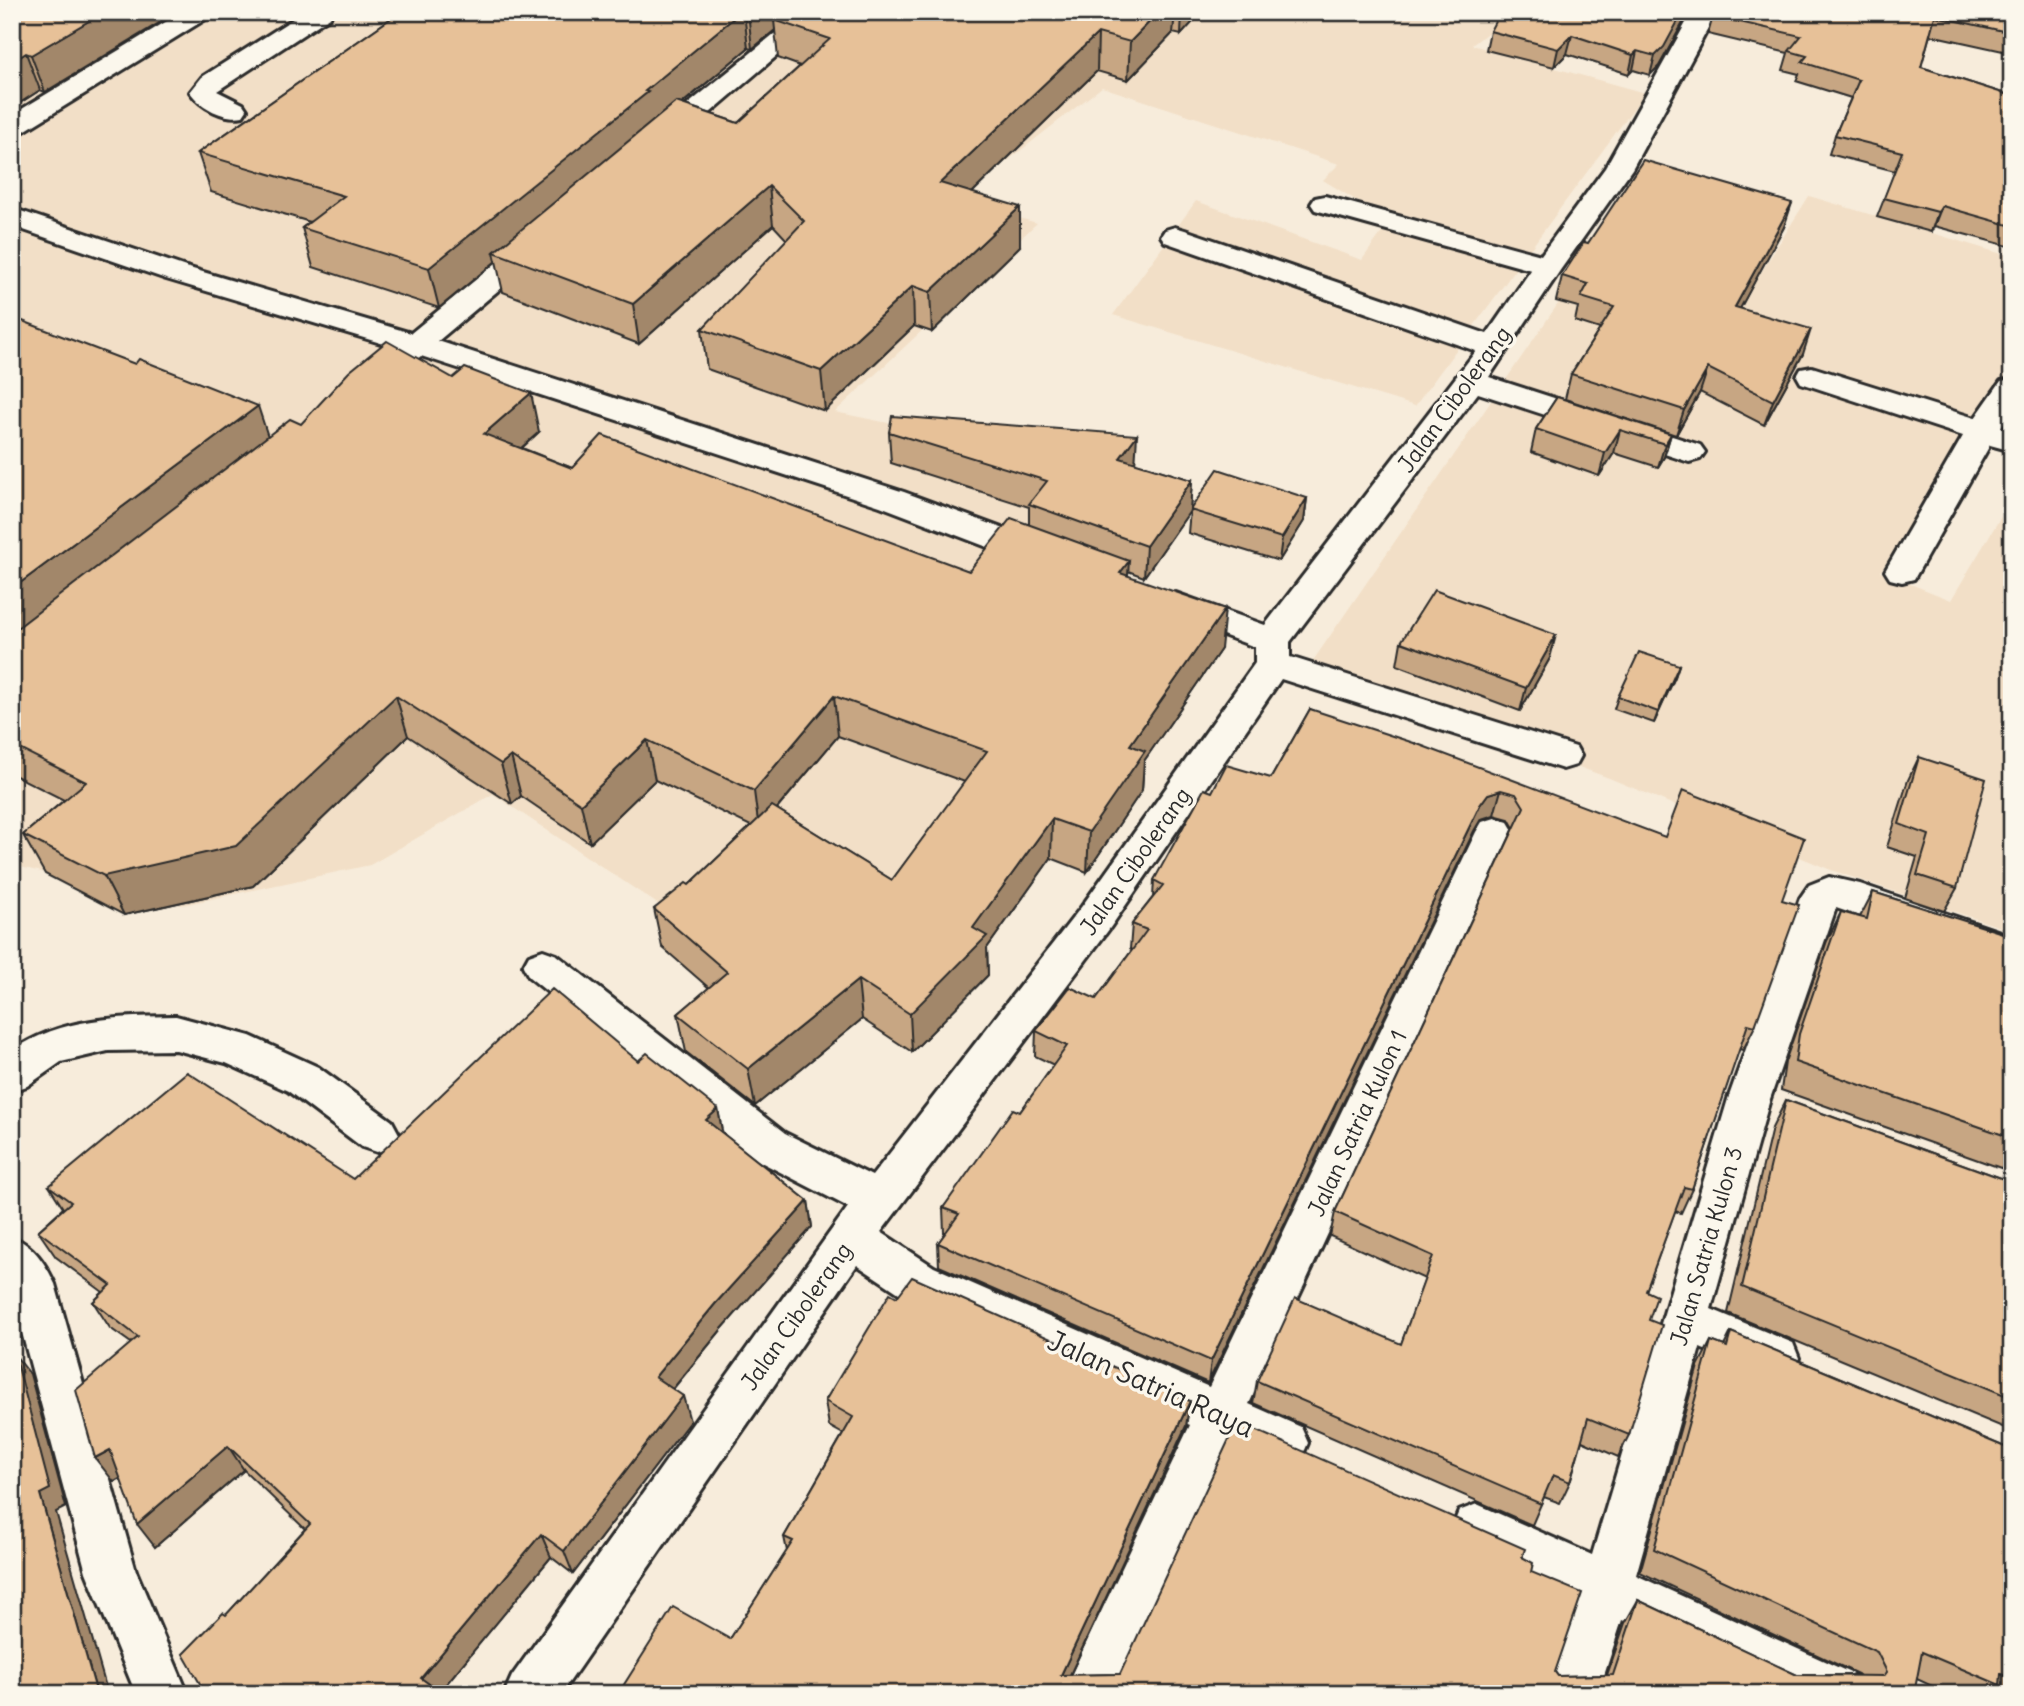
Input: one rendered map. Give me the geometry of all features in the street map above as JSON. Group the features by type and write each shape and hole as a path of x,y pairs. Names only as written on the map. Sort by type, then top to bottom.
{"street":[{"path":"12,127 200,12"},
{"path":"234,110 209,98 204,92 211,82 321,12"},
{"path":"637,161 816,12"},
{"name":"Jalan Cibolerang","path":"530,1694 865,1219 1096,918 1272,652 1471,381 1548,266 1618,169 1706,12"},
{"path":"1325,204 1548,266"},
{"path":"12,216 176,273 416,344 892,499 1068,565"},
{"path":"384,371 564,222"},
{"path":"1175,236 1495,347"},
{"path":"1812,376 1997,436"},
{"path":"1471,381 1689,452"},
{"path":"1902,571 1997,436 2012,388"},
{"path":"1143,593 1272,652 1563,756"},
{"name":"Jalan Satria Kulon 1","path":"1088,1694 1495,832"},
{"name":"Jalan Satria Kulon 3","path":"1572,1694 1608,1586 1684,1319 1769,1107 1820,898 1831,891 2012,951"},
{"name":"Jalan Satria Raya","path":"543,966 865,1219 918,1280 1320,1459"},
{"path":"12,1074 49,1048 108,1034 176,1033 236,1048 303,1079 377,1134"},
{"path":"12,1257 32,1284 111,1572 162,1694"},
{"path":"1684,1319 1810,1372"},
{"path":"1433,1509 1608,1586 1839,1694"}],"shaded area":[{"path":"12,12 1514,12 1472,45 1645,93 1415,406 1113,315 1196,201 1362,260 1390,221 1323,180 1339,164 1102,87 957,200 1037,223 835,412 1125,472 1116,616 878,914 713,941 493,794 370,865 183,905 12,865"},
{"path":"1809,196 2012,257 2012,382 1880,572 1951,600 2012,498 2012,931 1831,870 1609,778 1308,668 1575,279 1728,325"}],"building":[{"path":"12,12 104,12 31,55 26,53 12,62"},
{"path":"400,12 741,12 645,91 648,92 429,268 302,228 344,196 198,153"},
{"path":"784,12 1159,12 1130,42 1098,33 940,183 1020,207 930,292 913,286 821,371 702,329 804,221 769,186 633,304 494,252 676,102 738,123 830,39 774,20"},
{"path":"1500,12 1683,12 1664,47 1655,56 1637,51 1633,55 1572,35 1558,49 1490,31"},
{"path":"1714,12 2012,12 2012,33 1935,16 1921,67 2012,96 2012,226 1942,206 1938,212 1884,198 1902,152 1835,135 1859,80 1802,62 1807,56 1789,51 1801,36 1713,16"},
{"path":"1643,160 1792,203 1735,307 1811,329 1773,401 1708,368 1684,410 1571,374 1614,307 1581,297 1588,284 1562,276 1584,242 1588,243"},
{"path":"12,317 135,364 139,359 258,406 12,589"},
{"path":"387,341 453,378 465,368 531,393 484,434 572,468 602,435 969,571 1011,518 1129,561 1120,573 1225,609 1130,745 1145,751 1089,832 1052,819 973,928 987,936 910,1014 858,980 748,1069 678,1014 727,972 654,909 686,883 689,885 772,806 892,880 987,751 834,696 754,791 647,740 581,804 511,756 501,764 396,696 236,846 104,876 23,835 86,782 12,745 12,632 290,419 301,424 349,372"},
{"path":"1557,397 1671,434 1665,444 1620,430 1605,453 1536,429"},
{"path":"892,416 1137,435 1120,458 1192,480 1146,546 1029,504 1047,481 889,432"},
{"path":"1218,469 1307,498 1282,538 1190,510"},
{"path":"1434,590 1556,635 1526,688 1401,642"},
{"path":"1639,652 1679,665 1658,712 1618,697"},
{"path":"1310,709 1420,745 1665,837 1683,790 1804,838 1782,900 1799,905 1755,1026 1748,1024 1692,1189 1684,1187 1646,1291 1657,1296 1649,1320 1662,1325 1629,1435 1588,1418 1570,1482 1553,1475 1541,1504 1257,1381 1295,1298 1401,1344 1433,1256 1335,1212 1524,807 1516,794 1501,790 1488,794 1480,805 1211,1361 938,1243 959,1214 943,1208 1013,1109 1020,1112 1067,1046 1036,1031 1070,987 1096,999 1147,930 1132,924 1163,885 1154,880 1204,789 1212,792 1226,765 1271,778"},
{"path":"1919,757 1986,779 1957,888 1917,875 1929,835 1899,824"},
{"path":"1873,892 2012,936 2012,1138 1795,1062 1799,1034 1841,912 1867,919"},
{"path":"552,989 638,1061 647,1053 718,1109 706,1120 808,1201 715,1304 655,1377 683,1396 564,1551 541,1534 421,1678 432,1686 425,1694 206,1694 183,1654 223,1613 226,1615 310,1524 228,1446 137,1524 110,1450 95,1458 76,1390 138,1337 93,1302 111,1285 38,1231 71,1202 49,1186 187,1072 353,1179"},
{"path":"1786,1100 2012,1182 2012,1398 1742,1287"},
{"path":"912,1277 1190,1401 1061,1675 1120,1674 1237,1422 1525,1549 1522,1557 1533,1563 1531,1572 1582,1593 1555,1672 1558,1676 1613,1675 1638,1600 1797,1675 1884,1676 1887,1672 1877,1652 1654,1549 1711,1341 1727,1347 1731,1332 2012,1450 2012,1679 2001,1674 2000,1685 1922,1652 1914,1694 618,1694 673,1607 730,1639 793,1541 784,1537 853,1417 825,1401 890,1293 897,1297"},
{"path":"12,1355 15,1355 50,1489 40,1494 97,1694 12,1694"}]}
